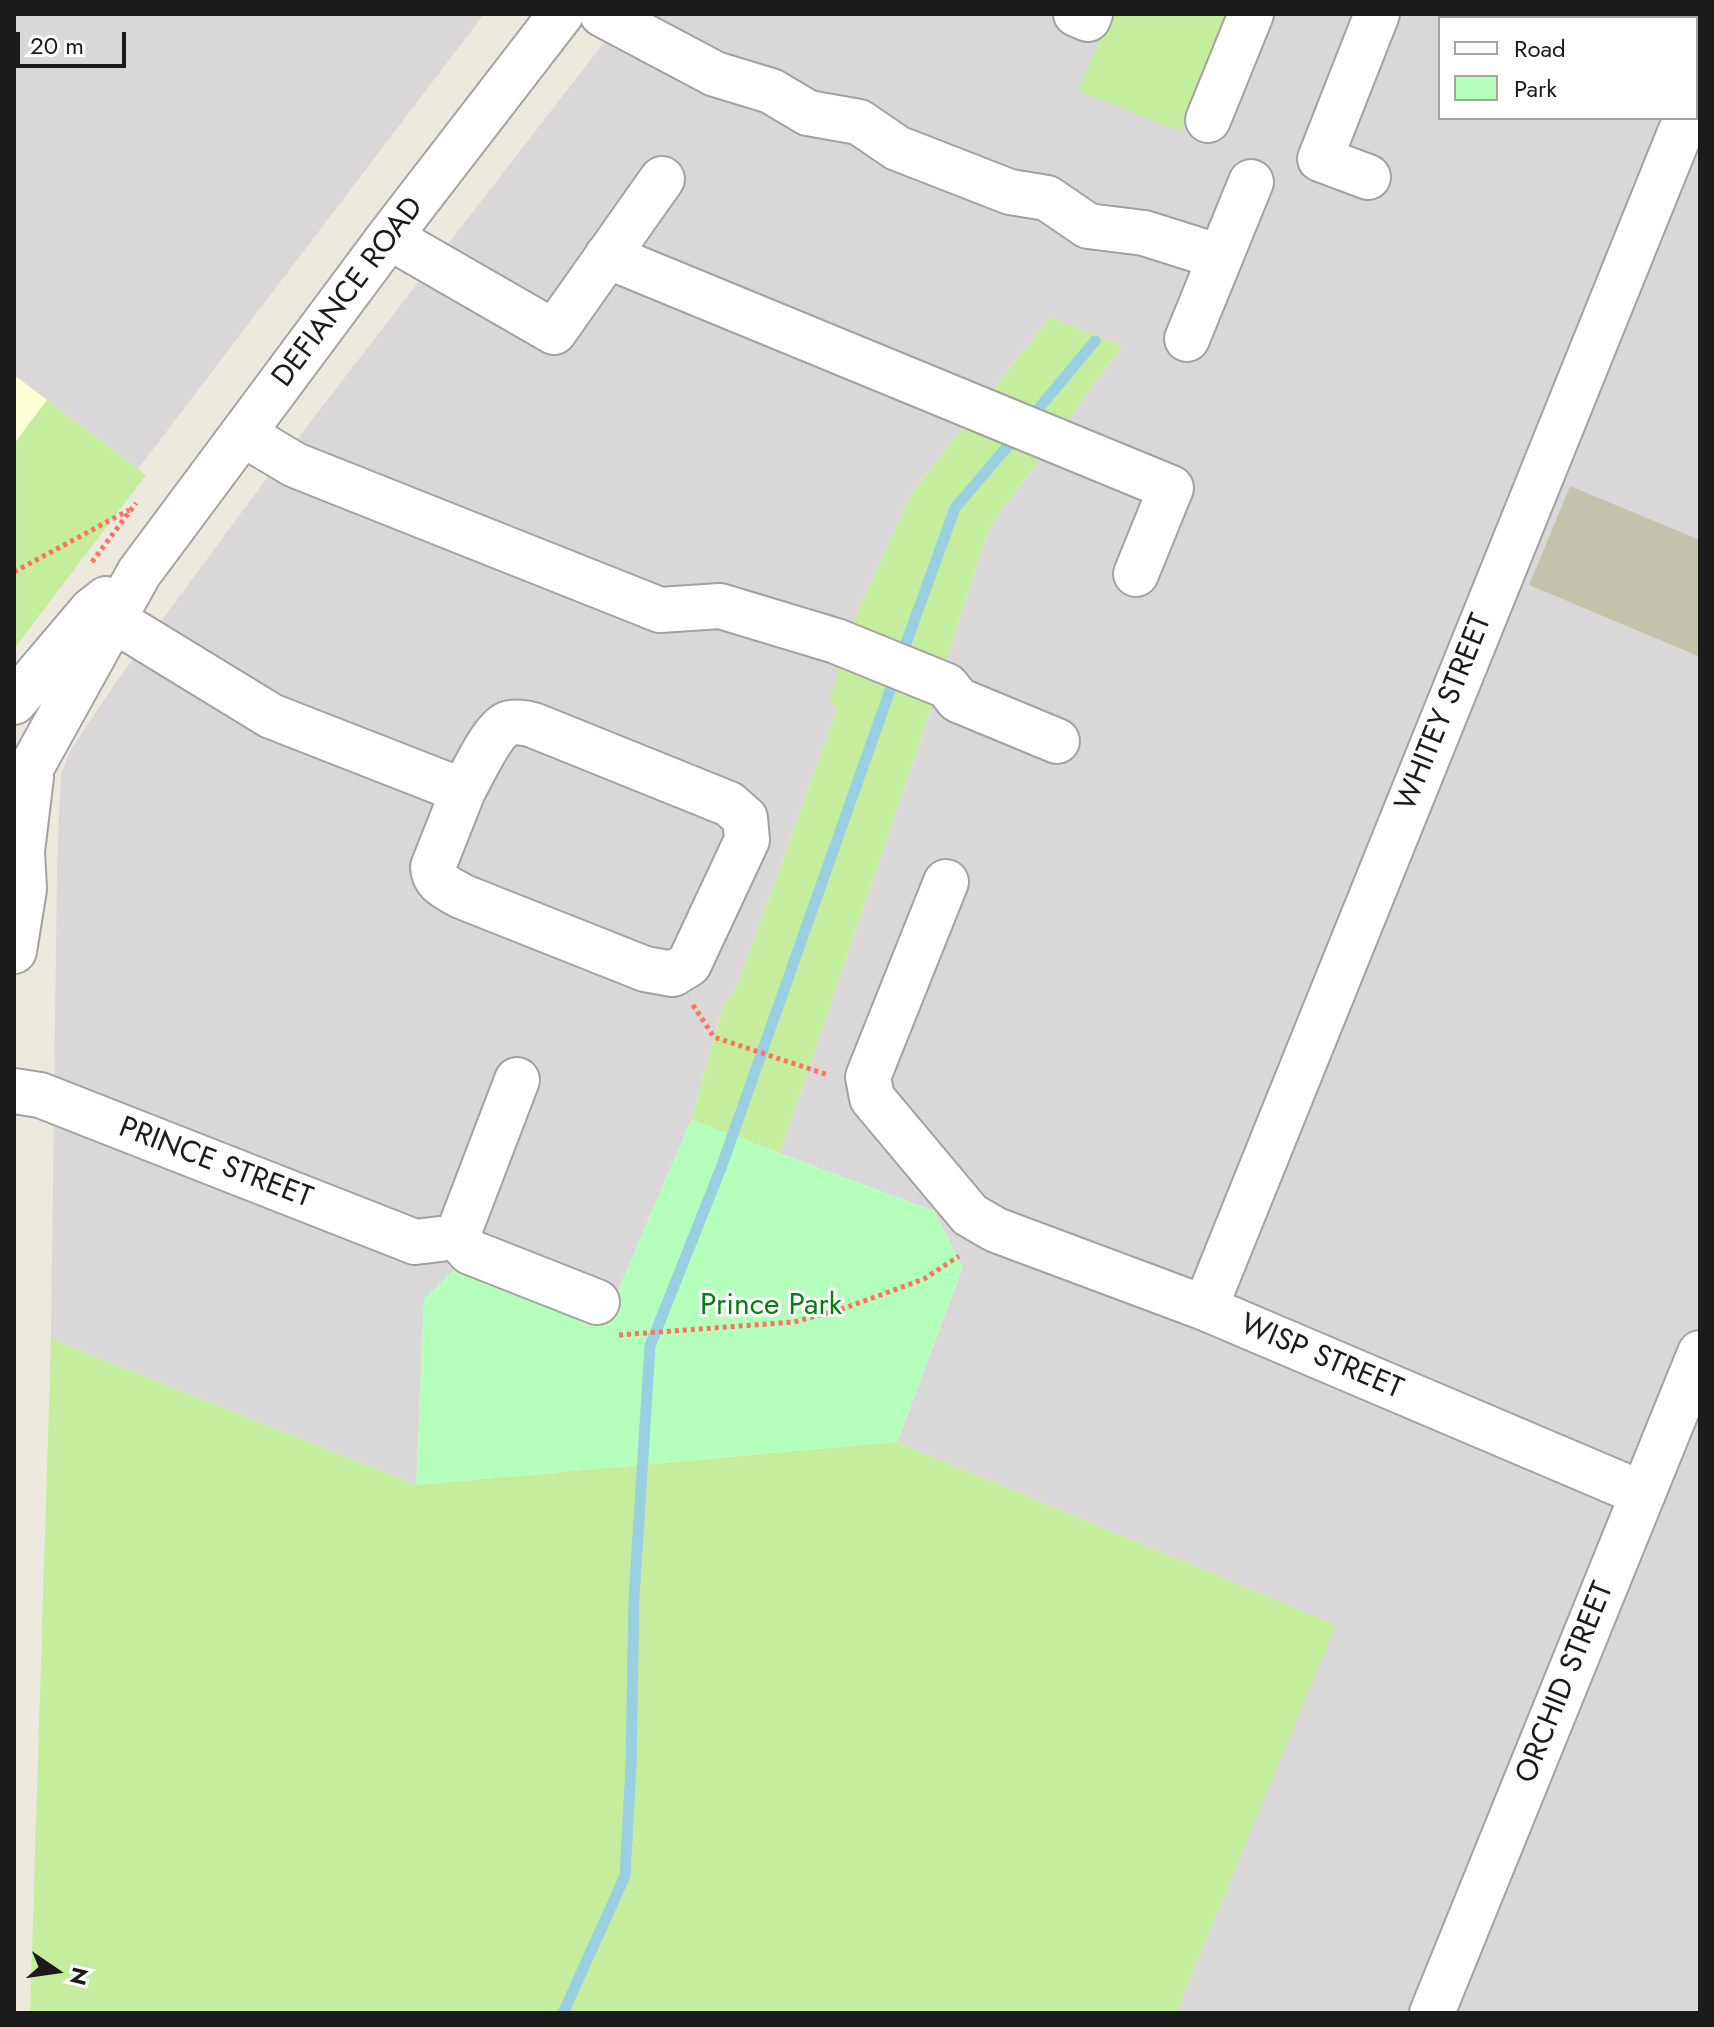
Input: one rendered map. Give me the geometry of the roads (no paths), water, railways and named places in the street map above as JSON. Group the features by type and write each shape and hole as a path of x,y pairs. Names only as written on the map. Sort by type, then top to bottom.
{"street":[{"name":"DEFIANCE ROAD","path":"14,951 24,889 23,765 114,620 139,573 389,237 561,14"},
{"path":"602,14 715,74 771,91 808,113 859,122 897,148 1010,192 1047,198 1088,226 1144,233 1220,257"},
{"path":"1076,14 1088,19 1090,14"},
{"path":"1208,120 1251,14"},
{"path":"1368,177 1320,159 1377,14"},
{"name":"WHITEY STREET","path":"1205,1308 1685,120"},
{"path":"389,237 554,332 662,179"},
{"path":"1187,339 1251,182"},
{"path":"607,256 1171,488 1136,574"},
{"path":"243,434 295,465 660,610 720,606 836,641 947,686 958,700 1057,741"},
{"name":"DEFIANCE ROAD","path":"14,702 92,610 139,573"},
{"path":"114,620 271,716 463,791"},
{"path":"520,722 729,804 745,818 747,840 689,964 673,974 645,969 461,896 440,884 433,867 463,791 496,733 507,725 520,722"},
{"name":"WISP STREET","path":"946,882 868,1077 872,1098 970,1215 996,1230 1205,1308 1643,1494"},
{"path":"517,1080 457,1237 470,1252 605,1318"},
{"name":"PRINCE STREET","path":"14,1091 40,1095 415,1242 457,1237"},
{"name":"ORCHID STREET","path":"1432,2013 1700,1353"}],"waterway":[{"path":"1029,420 1095,341"},
{"path":"900,660 955,508 1018,434"},
{"path":"563,2013 625,1876 631,1765 634,1598 650,1346 721,1168 895,676"}],"park label":[{"name":"Prince Park","path":"771,1307"}]}
